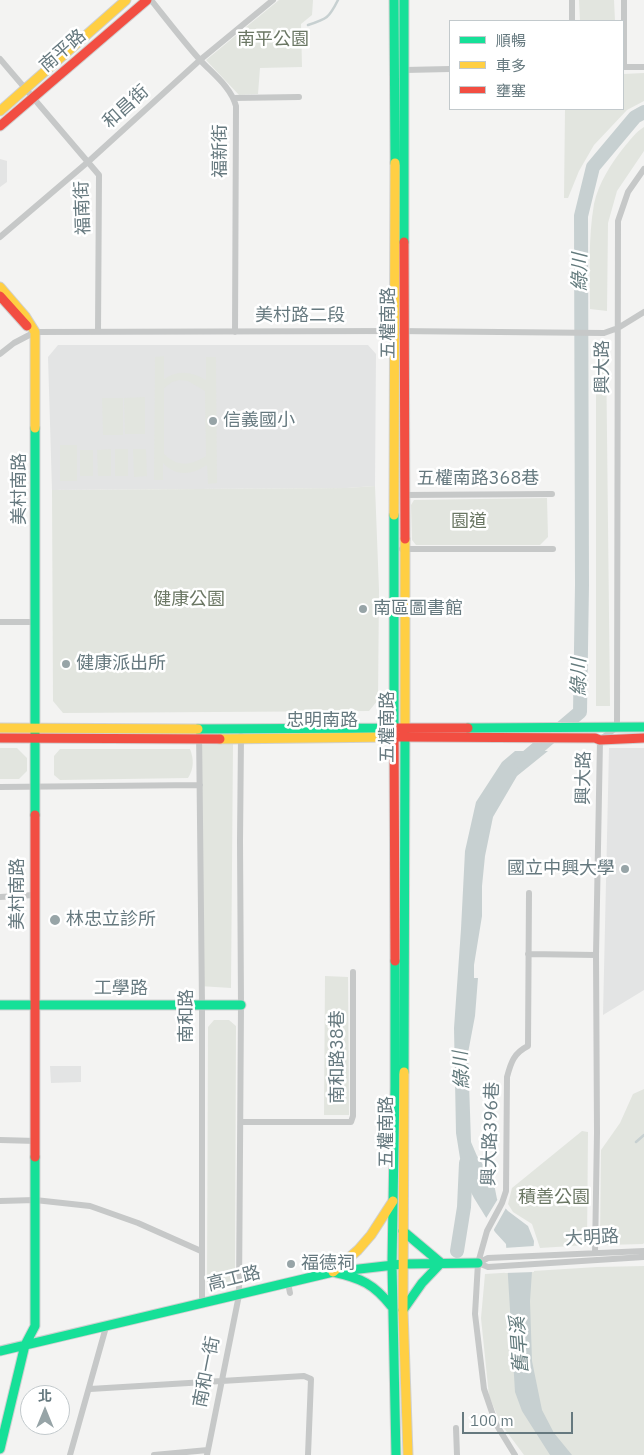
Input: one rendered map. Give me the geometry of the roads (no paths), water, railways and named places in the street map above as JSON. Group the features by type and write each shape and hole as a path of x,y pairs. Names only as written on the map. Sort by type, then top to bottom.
{"main road":[{"name":"南平路","path":"0,111 126,0"},
{"name":"南平路","path":"0,126 147,0"},
{"name":"五權南路","path":"394,0 395,331 405,733 403,1310 408,1455"},
{"name":"五權南路","path":"396,1455 392,1307 395,1088 394,732 400,549 404,495 406,332 404,0"},
{"path":"0,286 25,316 35,332"},
{"path":"0,296 21,321 35,332"},
{"name":"美村南路","path":"0,1449 25,1345 35,1326 35,332"},
{"path":"617,727 644,723"},
{"name":"忠明南路","path":"405,733 554,729 597,736 617,727 644,727"},
{"name":"忠明南路","path":"0,728 242,728 524,738 597,736 644,738"},
{"name":"忠明南路","path":"0,738 199,739 394,732"},
{"path":"597,736 644,743"},
{"name":"工學路","path":"0,1005 241,1005"},
{"path":"333,1272 358,1250 393,1200"},
{"path":"403,1231 441,1263 422,1283 403,1310"},
{"name":"高工路","path":"0,1351 333,1272 392,1264 478,1263"},
{"path":"333,1272 360,1278 372,1284 382,1292 392,1307"}],"street":[{"name":"福新街","path":"151,0 234,98 236,116 235,332"},
{"name":"和昌街","path":"0,237 89,161 200,60 273,0"},
{"path":"572,0 572,20"},
{"path":"624,0 624,20"},
{"name":"福南街","path":"0,59 99,175 98,332"},
{"path":"624,67 644,67"},
{"path":"405,70 449,69"},
{"path":"234,98 299,97"},
{"name":"興大路","path":"617,727 618,221 628,192 644,169"},
{"path":"618,328 644,312"},
{"name":"美村路二段","path":"35,332 395,331 604,333 618,328"},
{"path":"0,354 14,343 35,332"},
{"name":"五權南路368巷","path":"404,495 552,494"},
{"path":"400,549 553,550"},
{"path":"0,622 36,622"},
{"path":"238,1295 241,1122 240,841 242,728"},
{"name":"南和路","path":"199,729 202,1005 202,1304"},
{"name":"興大路","path":"595,1253 597,1133 597,736"},
{"path":"0,787 200,785"},
{"name":"興大路396巷","path":"478,1263 487,1231 502,1203 506,1191 507,1077 512,1060 518,1051 528,1046 529,893"},
{"path":"0,897 34,895"},
{"path":"528,954 596,955"},
{"name":"南和路38巷","path":"241,1122 351,1122 353,1116 353,972"},
{"path":"0,1140 36,1141"},
{"path":"0,1200 35,1200 90,1206 138,1223 201,1251"},
{"name":"大明路","path":"542,1259 595,1253 644,1251"},
{"name":"大明路","path":"542,1259 644,1257"},
{"name":"高工路","path":"478,1263 488,1258 542,1259"},
{"name":"高工路","path":"478,1263 488,1267 542,1259"},
{"path":"478,1263 475,1314 484,1389 496,1424 515,1455"},
{"path":"288,1283 290,1293"},
{"name":"南和一街","path":"207,1452 238,1295"},
{"path":"70,1455 106,1327"},
{"path":"90,1389 304,1376 311,1379 308,1455"},
{"path":"456,1428 457,1455"},
{"path":"154,1455 207,1452"}],"water":[{"path":"515,751 548,751 517,776 493,817 485,856 482,916 474,965 474,978 478,978 475,1016 468,1053 471,1142 477,1156 493,1179 497,1199 508,1211 528,1226 534,1241 530,1301 532,1361 542,1410 554,1433 572,1455 550,1455 522,1411 515,1392 506,1244 495,1232 463,1177 456,1133 454,1028 465,851 476,802 502,762"}],"waterway":[{"path":"308,25 327,17 338,0"},
{"name":"綠川","path":"521,762 580,712 582,585 581,216 593,167 635,117 644,112"},
{"name":"舊旱溪","path":"636,1142 644,1135"},
{"name":"綠川","path":"457,1251 464,1207 466,1163"}],"place":[{"name":"信義國小","path":"213,421"},
{"name":"南區圖書館","path":"363,609"},
{"name":"健康派出所","path":"66,664"},
{"name":"國立中興大學","path":"625,869"},
{"name":"林忠立診所","path":"55,920"},
{"name":"福德祠","path":"291,1264"}],"park label":[{"name":"南平公園","path":"273,40"},
{"name":"園道","path":"469,522"},
{"name":"健康公園","path":"189,600"},
{"name":"積善公園","path":"554,1198"}]}
